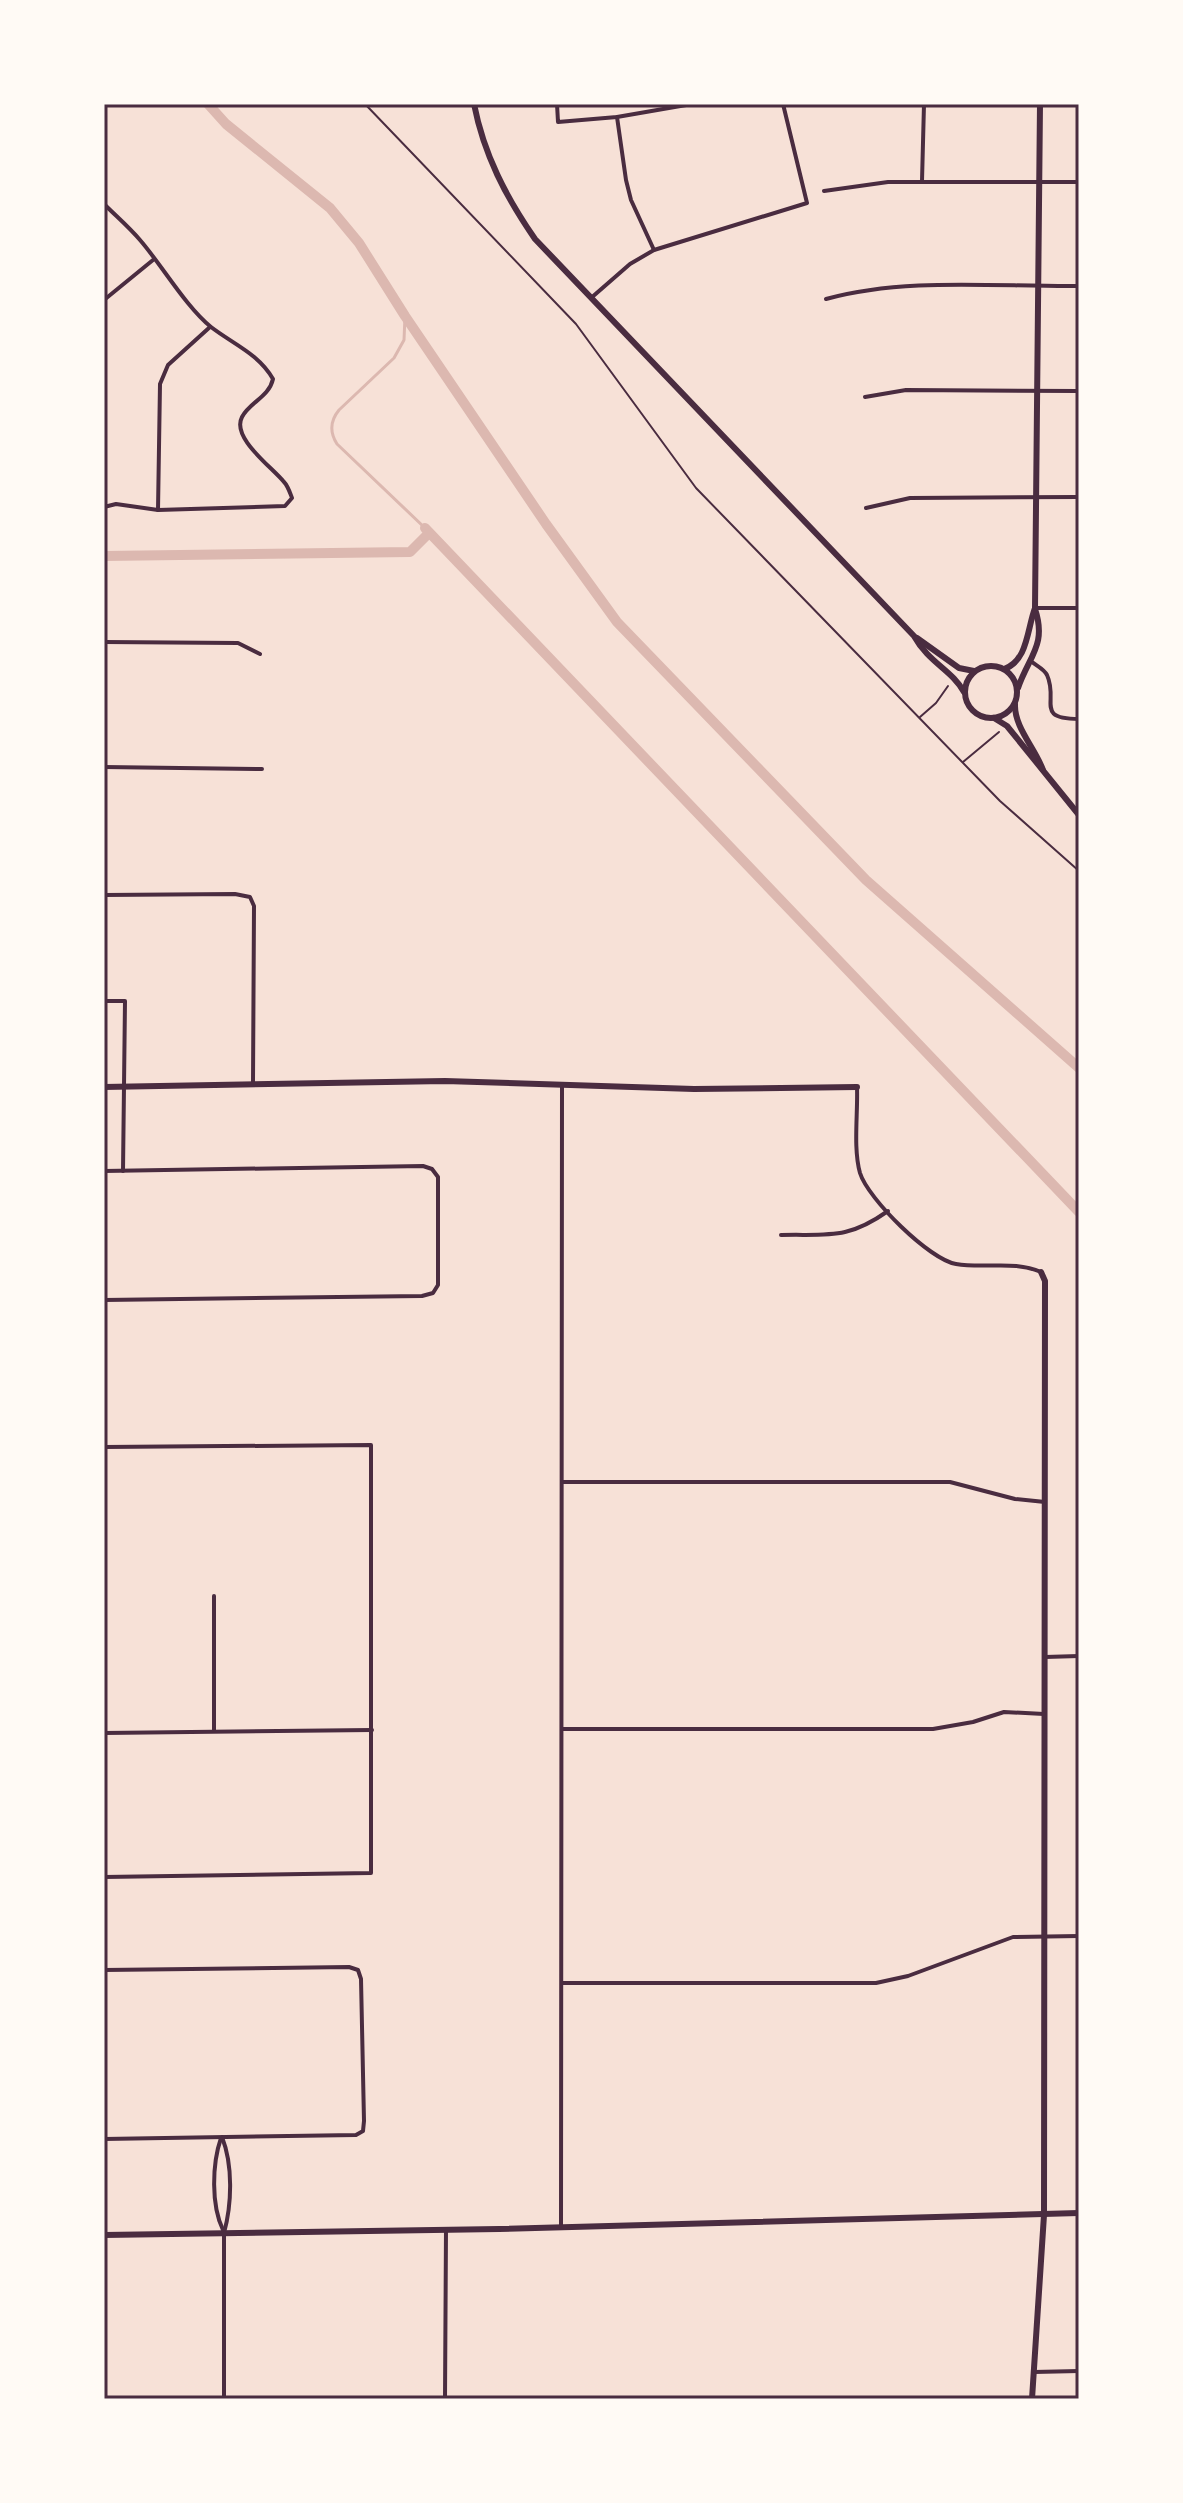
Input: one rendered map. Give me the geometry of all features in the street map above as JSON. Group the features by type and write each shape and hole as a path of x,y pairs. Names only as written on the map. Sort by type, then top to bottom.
{"street":[{"path":"474,104 479,132 492,165 511,204 535,239 914,636 959,668 974,671 988,666 1004,669 1020,657 1035,608 1040,104"},
{"path":"557,104 558,122 617,117 692,104"},
{"path":"591,298 630,264 654,250 807,203 783,104"},
{"path":"922,181 924,104"},
{"path":"617,117 631,200 654,250"},
{"path":"824,191 876,183 922,181 1079,182"},
{"path":"104,204 141,242 210,327 242,345 268,371 273,379 271,388 242,417 240,429 245,441 286,484 292,498 285,506 158,510 116,504 104,507"},
{"path":"104,300 153,260"},
{"path":"826,299 891,287 1079,286"},
{"path":"158,510 160,384 168,365 210,327"},
{"path":"865,397 906,390 1079,391"},
{"path":"866,508 910,498 1079,497"},
{"path":"1035,608 1079,608"},
{"path":"1035,608 1041,624 1039,642 1017,691 1015,703 1017,720 1036,752 1044,773"},
{"path":"914,636 923,652 958,682 970,708 1007,726 1079,815"},
{"path":"104,642 238,643 260,654"},
{"path":"1032,662 1048,678 1050,707 1054,715 1061,719 1079,719"},
{"path":"1004,669 1013,678 1017,691"},
{"path":"964,692 965,684 974,671"},
{"path":"994,718 1006,713 1015,703"},
{"path":"104,767 262,769"},
{"path":"104,895 235,894 250,897 254,906 253,1085"},
{"path":"104,1001 125,1001 123,1171"},
{"path":"104,1087 445,1081 694,1089 857,1087 860,1172 867,1187 888,1211 936,1257 949,1263 1024,1266 1041,1272 1045,1281 1044,2215 1032,2399"},
{"path":"561,2227 562,1086"},
{"path":"104,1171 423,1166 432,1169 438,1177 438,1285 433,1293 422,1296 104,1300"},
{"path":"781,1235 843,1234 865,1227 888,1211"},
{"path":"104,1447 371,1445 372,1730 371,1873 104,1877"},
{"path":"563,1482 950,1482 1015,1499 1045,1502"},
{"path":"214,1596 214,1731"},
{"path":"1045,1657 1079,1656"},
{"path":"563,1729 933,1729 973,1722 1004,1712 1044,1714"},
{"path":"104,1733 372,1730"},
{"path":"562,1983 876,1983 908,1976 1013,1937 1079,1936"},
{"path":"104,1970 349,1967 358,1970 361,1979 363,2131 356,2135 104,2139"},
{"path":"222,2137 228,2154 229,2216 224,2233 224,2399"},
{"path":"222,2137 215,2154 216,2216 224,2233"},
{"path":"104,2235 1079,2213"},
{"path":"445,2399 446,2229"},
{"path":"1032,2372 1079,2371"}],"path":[{"path":"365,104 576,324 696,488 962,762 1030,830 1079,871"},
{"path":"919,718 936,703 948,686"},
{"path":"962,762 999,732"}],"waterway":[{"path":"208,104 226,124 330,208 359,243 546,524 617,622 866,880 1079,1068"},
{"path":"405,316 404,340 394,358 339,410 332,431 337,444 425,528"},
{"path":"425,528 1079,1212"},
{"path":"104,556 410,552 429,533"}]}
